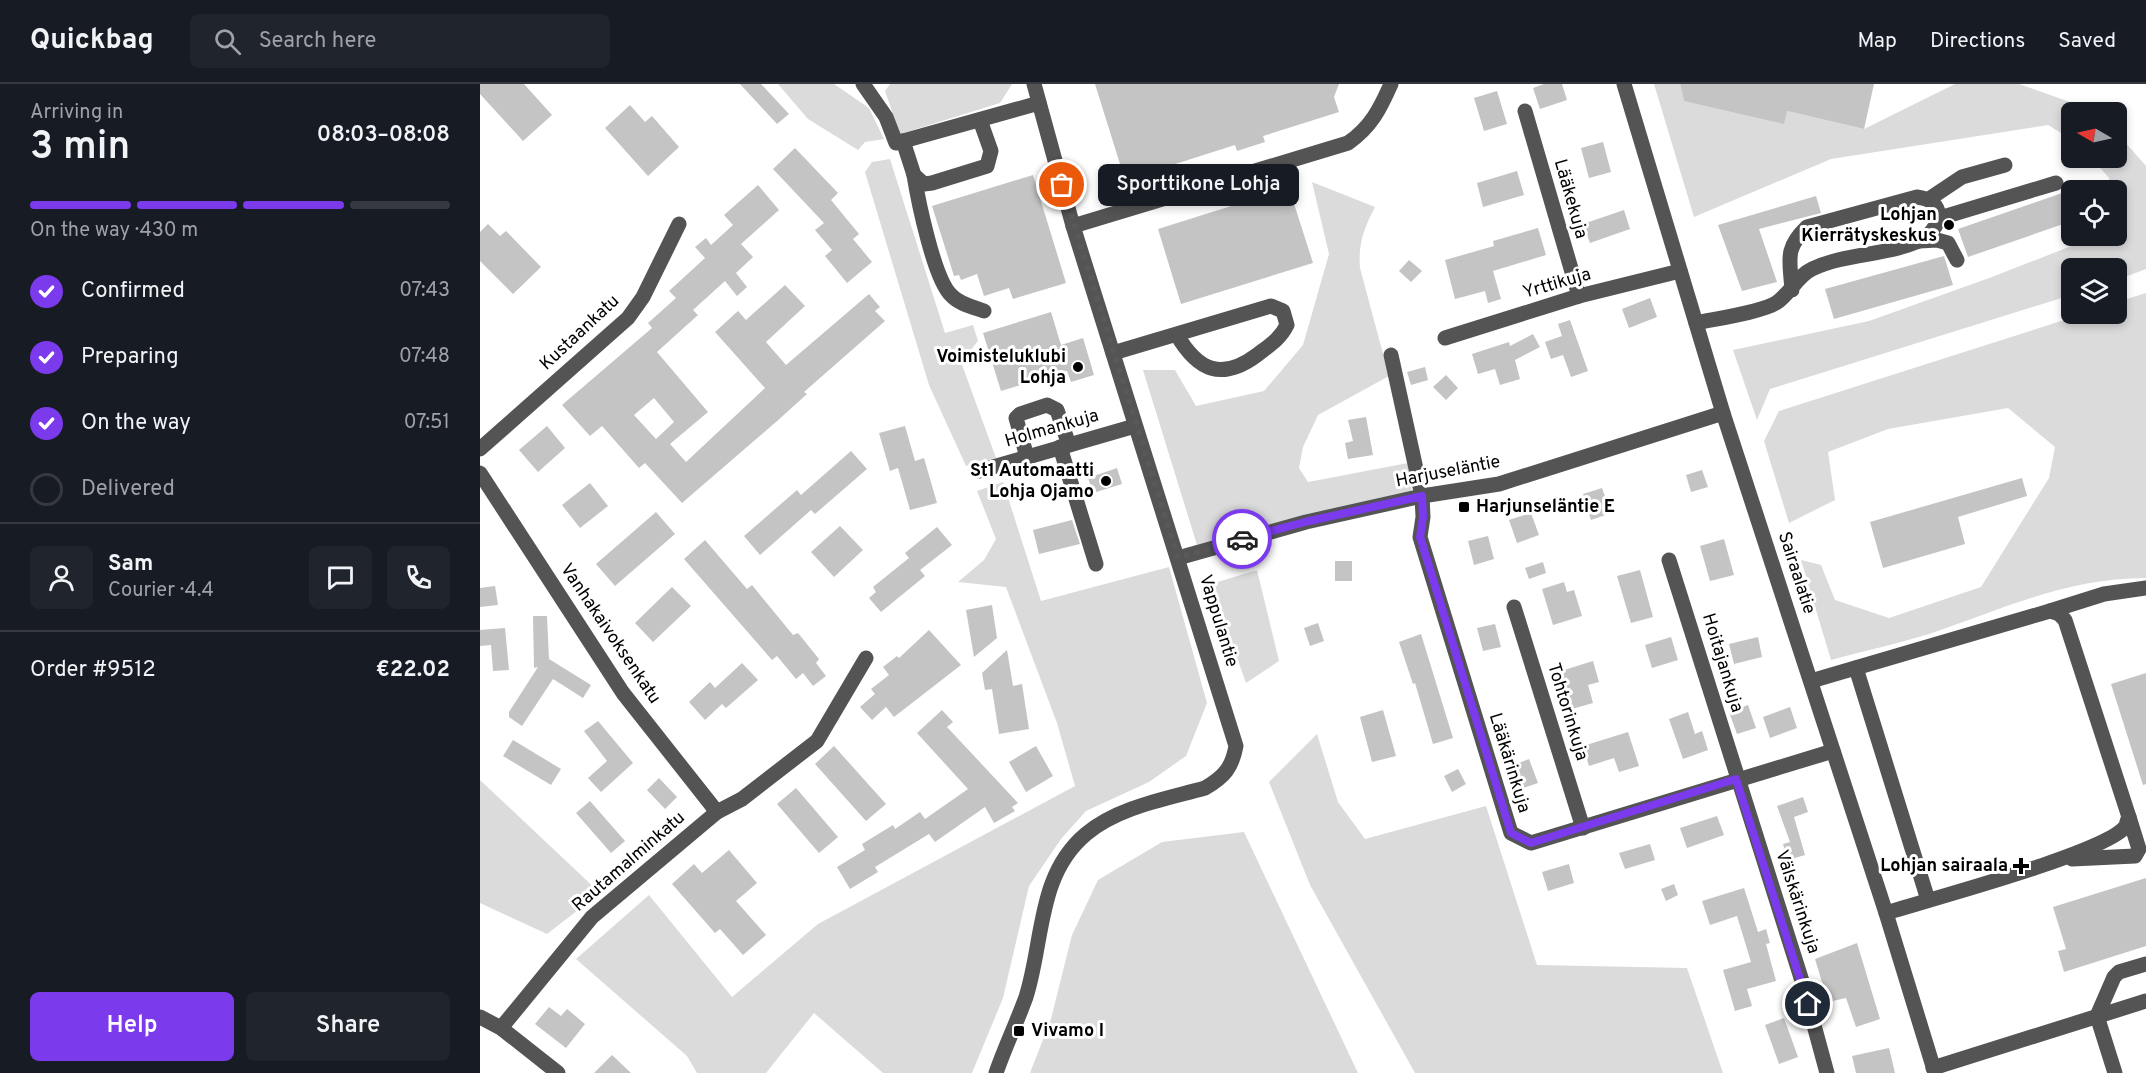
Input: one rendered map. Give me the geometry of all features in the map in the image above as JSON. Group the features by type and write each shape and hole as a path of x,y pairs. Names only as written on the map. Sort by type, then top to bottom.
{"street":[{"path":"863,84 900,142 914,176 920,212 943,285 958,301 984,311"},
{"name":"Vappulantie","path":"996,1073 1026,996 1042,911 1052,882 1066,855 1087,833 1112,818 1205,788 1227,773 1233,762 1236,746 1073,226 1034,84"},
{"path":"1073,226 1348,143 1364,132 1376,117 1391,84"},
{"name":"Sairaalatie","path":"1624,84 1723,413 1886,913 1934,1071"},
{"path":"900,142 1039,103"},
{"name":"Lääkekuja","path":"1525,111 1579,296"},
{"path":"914,176 924,184 932,183 987,166 992,151 980,120"},
{"path":"1929,199 1962,177 2005,165"},
{"path":"1940,218 2056,183"},
{"path":"1791,290 1790,257 1793,240 1807,227 1917,197 1929,199 1938,206 1940,218 1933,231 1919,241"},
{"name":"Kustaankatu","path":"480,448 628,318 643,297 679,224"},
{"path":"1696,323 1774,304 1810,270 1840,259 1919,241 1937,240 1948,243 1957,260"},
{"name":"Yrttikuja","path":"1445,338 1579,296 1680,271"},
{"path":"1113,353 1271,306 1283,311 1287,325 1280,338 1240,367 1224,370 1202,366 1188,354 1177,335"},
{"name":"Lääkärinkuja","path":"1390,355 1422,496 1423,517 1420,537 1511,833 1531,843 1833,751"},
{"path":"1027,457 1016,418 1020,414 1047,405 1057,410 1096,564"},
{"name":"Harjuseläntie","path":"1178,558 1305,522 1422,496 1499,484 1723,413"},
{"name":"Holmankuja","path":"979,471 1135,426"},
{"name":"Vanhakaivoksenkatu","path":"480,473 623,693 717,812"},
{"name":"Hoitajankuja","path":"1669,560 1736,779"},
{"path":"1811,681 2104,594 2146,588"},
{"name":"Tohtorinkuja","path":"1514,607 1582,828"},
{"path":"2050,611 2059,614 2065,620 2139,849 2135,856 2057,861"},
{"name":"Rautamalminkatu","path":"501,1028 592,917 717,812 742,799 817,741 866,658"},
{"path":"1856,668 1928,900"},
{"name":"Välskärinkuja","path":"1736,779 1802,981 1827,1073"},
{"path":"1886,913 2057,861 2100,843 2120,831 2126,826 2129,817"},
{"path":"2115,1073 2097,1016 2114,977 2119,972 2146,964"},
{"path":"1934,1071 2146,1001"},
{"path":"480,1017 501,1028 558,1073"}],"shaded area":[{"path":"778,84 834,84 869,108 884,139 865,142 858,150 808,119"},
{"path":"890,84 1012,84 1000,103 900,134 885,91"},
{"path":"1654,84 1680,84 1684,101 1787,111 1864,129 1955,84 2019,84 2070,102 2061,102 2061,133 2048,125 1831,159 1694,217"},
{"path":"2127,144 2146,166 2146,269 2127,276 2127,258 2061,258 2061,298 1770,389 1757,420 1733,350 1869,321 2071,246 2127,246 2127,180 2109,180 2100,168 2127,168"},
{"path":"890,159 945,333 973,325 978,341 961,362 996,458 966,466 929,385 865,172 872,162"},
{"path":"1312,182 1375,207 1363,236 1360,268 1389,376 1318,415 1303,447 1299,468 1308,482 1408,463 1412,493 1248,530 1197,545 1143,370 1175,370 1196,406 1264,391 1303,345 1329,254"},
{"path":"2146,293 2146,578 2117,579 2062,589 2009,605 1929,634 1831,660 1801,560 1821,565 1835,600 1889,618 1981,587 2049,478 2055,447 2008,408 1888,429 1828,452 1835,500 1789,523 1764,441 1779,411 2061,321 2061,324 2127,324 2127,299"},
{"path":"1003,482 1041,601 1169,567 1207,703 1186,756 1149,782 1086,811 1061,839 1029,886 1003,998 972,1073 883,1073 814,1013 766,1073 697,1073 687,1056 576,959 649,895 732,997 818,924 1075,786 1057,723 1006,587 958,582 984,560 996,539 977,491"},
{"path":"1257,570 1279,661 1246,683 1211,584"},
{"path":"1317,734 1338,802 1365,839 1486,806 1537,965 1687,968 1723,1073 1415,1073 1310,885 1269,782"},
{"path":"480,780 600,893 547,934 480,903"},
{"path":"1244,832 1358,1073 1030,1073 1051,1019 1072,935 1098,880 1162,842"}],"building":[{"path":"480,84 524,84 552,115 523,141 480,94"},
{"path":"740,84 761,84 789,114 777,124"},
{"path":"1095,84 1339,84 1334,97 1339,112 1263,136 1265,142 1237,151 1235,145 1125,180"},
{"path":"1544,84 1562,84 1567,100 1540,109 1533,88"},
{"path":"1680,84 1874,84 1864,129 1787,111 1784,124 1684,101"},
{"path":"1497,91 1507,124 1484,131 1474,98"},
{"path":"630,105 645,122 652,116 679,147 648,176 605,128"},
{"path":"1603,142 1611,172 1589,178 1581,148"},
{"path":"795,148 838,193 831,200 859,234 853,239 872,262 847,283 825,256 832,250 815,230 824,223 773,169"},
{"path":"1517,171 1524,195 1483,207 1477,183"},
{"path":"1033,175 1066,283 1013,299 1009,288 984,296 977,274 961,280 959,275 954,276 932,206"},
{"path":"758,185 779,210 741,244 753,257 736,273 747,287 737,296 725,281 693,310 698,315 657,352 708,412 670,444 686,462 765,388 715,332 738,311 746,320 785,285 805,306 766,342 786,365 869,294 880,307 875,311 885,321 804,392 807,394 776,422 682,503 645,463 639,468 602,426 590,436 562,405 652,328 648,323 676,298 669,291 705,258 695,247 706,238 711,245 733,225 724,215","holes":["654,398 674,422 656,439 634,415"]},
{"path":"1289,188 1313,263 1181,304 1158,229"},
{"path":"2061,193 2061,225 1968,257 1958,229"},
{"path":"1816,196 1821,213 1759,229 1777,282 1742,291 1718,225"},
{"path":"1624,210 1630,229 1590,243 1583,224"},
{"path":"488,224 500,236 506,231 541,267 513,294 480,261 480,232"},
{"path":"1538,228 1546,255 1493,271 1501,299 1488,303 1485,291 1455,299 1445,260 1494,246 1493,241"},
{"path":"1944,256 1953,285 1834,319 1825,289"},
{"path":"1409,260 1422,271 1411,282 1399,271"},
{"path":"1650,298 1657,317 1629,328 1622,309"},
{"path":"1051,312 1061,345 1083,338 1094,375 1071,382 1067,371 1001,391 983,333"},
{"path":"1570,320 1588,371 1571,377 1563,355 1551,359 1545,342 1562,336 1558,324"},
{"path":"1533,334 1540,347 1515,360 1520,379 1500,385 1495,369 1478,374 1472,354 1509,342 1510,346"},
{"path":"1425,367 1428,380 1411,385 1407,372"},
{"path":"1446,375 1458,388 1446,400 1433,387"},
{"path":"1366,417 1373,455 1348,459 1345,443 1353,441 1348,420"},
{"path":"547,426 565,448 538,472 519,450"},
{"path":"905,426 915,461 924,458 937,503 910,510 898,468 890,471 879,433"},
{"path":"851,451 867,469 815,514 811,510 760,555 744,536 797,490 801,495"},
{"path":"1117,468 1122,484 1093,493 1088,478"},
{"path":"1702,470 1708,487 1691,492 1686,475"},
{"path":"2022,478 2027,496 1958,517 1965,544 1883,568 1870,522"},
{"path":"590,483 608,506 580,528 562,505"},
{"path":"1602,488 1611,513 1591,520 1583,494"},
{"path":"656,512 675,534 615,586 596,564"},
{"path":"1531,513 1539,535 1517,543 1509,520"},
{"path":"1072,520 1080,544 1039,554 1033,530"},
{"path":"840,526 863,550 834,577 811,552"},
{"path":"937,527 952,545 920,570 925,576 881,612 869,598 876,592 873,587 909,558 905,553"},
{"path":"1488,536 1494,559 1474,565 1468,541"},
{"path":"1724,539 1734,575 1710,581 1700,546"},
{"path":"705,540 747,589 752,585 793,635 798,633 819,659 816,663 826,676 813,686 803,673 796,679 777,656 772,660 684,559"},
{"path":"1335,561 1352,561 1352,581 1335,581"},
{"path":"1543,562 1546,573 1529,579 1525,568"},
{"path":"1640,570 1653,617 1631,623 1617,576"},
{"path":"1564,582 1567,592 1574,590 1582,616 1553,625 1542,589"},
{"path":"495,586 498,605 480,607 480,588"},
{"path":"672,587 691,606 653,642 635,623"},
{"path":"992,605 997,638 974,657 966,610"},
{"path":"533,616 547,616 549,659 591,685 583,698 553,679 522,726 509,717 509,712 538,667 534,668"},
{"path":"1318,623 1324,641 1310,646 1304,628"},
{"path":"1495,624 1501,647 1483,651 1477,628"},
{"path":"505,628 509,670 493,671 491,645 480,646 480,630"},
{"path":"929,630 961,665 894,717 886,707 872,720 860,707 875,694 871,689 889,675 883,667 897,656 899,658"},
{"path":"1421,634 1453,738 1433,744 1415,683 1413,684 1399,642"},
{"path":"1671,637 1678,660 1652,668 1645,645"},
{"path":"1758,637 1762,657 1734,664 1729,644"},
{"path":"1007,650 1013,686 1022,684 1029,729 999,734 992,689 985,690 982,673"},
{"path":"1593,661 1599,682 1588,685 1593,703 1572,709 1561,671"},
{"path":"742,663 758,680 726,708 722,704 705,720 689,702 710,682 715,688"},
{"path":"2146,673 2146,784 2143,785 2111,684"},
{"path":"1748,705 1756,728 1737,734 1729,712"},
{"path":"1790,707 1797,728 1770,738 1763,717"},
{"path":"942,710 953,722 947,727 1018,803 1012,807 1015,811 994,823 985,807 935,842 929,834 875,867 878,872 850,889 837,867 865,850 862,844 893,825 895,829 920,812 925,819 968,789 917,733"},
{"path":"1383,710 1396,756 1372,762 1360,717"},
{"path":"1688,712 1695,734 1702,731 1708,750 1683,759 1669,719"},
{"path":"598,721 633,763 601,792 588,778 607,761 584,731"},
{"path":"1628,732 1639,766 1619,772 1614,758 1589,766 1583,746"},
{"path":"513,740 561,769 551,785 503,756"},
{"path":"834,746 886,804 866,821 815,764"},
{"path":"1036,746 1053,776 1026,792 1009,762"},
{"path":"1529,759 1538,783 1520,789 1511,766"},
{"path":"1458,769 1466,784 1452,792 1444,776"},
{"path":"659,778 677,797 665,809 647,790"},
{"path":"796,788 838,837 819,853 777,804"},
{"path":"1803,797 1808,812 1794,817 1805,855 1788,860 1783,844 1790,842 1777,806"},
{"path":"590,801 625,841 611,853 576,813"},
{"path":"1717,816 1724,835 1687,848 1680,828"},
{"path":"1650,844 1655,860 1625,869 1619,853"},
{"path":"729,850 757,883 736,901 766,935 743,955 720,929 715,933 672,884 694,864 702,873"},
{"path":"1569,864 1574,883 1548,891 1542,872"},
{"path":"2146,878 2146,946 2064,972 2058,951 2066,949 2053,907"},
{"path":"1674,884 1678,895 1666,901 1661,889"},
{"path":"1744,888 1758,932 1766,929 1770,943 1766,944 1776,981 1747,989 1752,1006 1735,1011 1723,970 1751,962 1737,916 1710,925 1702,901"},
{"path":"1857,943 1880,1019 1856,1027 1846,998 1828,1002 1815,959"},
{"path":"549,1007 561,1016 567,1009 585,1024 566,1048 535,1024"},
{"path":"1784,1018 1798,1057 1779,1064 1765,1025"},
{"path":"1889,1048 1895,1073 1856,1073 1852,1056"},
{"path":"612,1055 631,1073 594,1073"}],"way so far":[{"path":"1062,185 1135,426 1178,558 1242,539"}],"place":[{"name":"Sporttikone Lohja","path":"1062,185"},
{"name":"Lohjan Kierrätyskeskus","path":"1949,225"},
{"name":"Voimisteluklubi Lohja","path":"1078,367"},
{"name":"St1 Automaatti Lohja Ojamo","path":"1106,481"},
{"name":"Harjunseläntie E","path":"1464,507"},
{"name":"Lohjan sairaala","path":"2021,866"},
{"name":"Vivamo I","path":"1019,1031"}],"route":[{"path":"1242,539 1305,522 1422,496 1423,517 1420,537 1511,833 1531,843 1736,779 1808,1004"}]}
